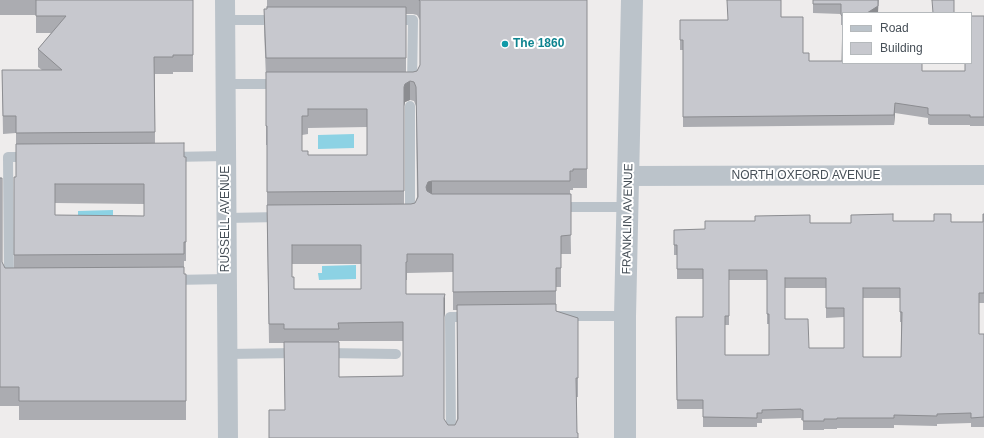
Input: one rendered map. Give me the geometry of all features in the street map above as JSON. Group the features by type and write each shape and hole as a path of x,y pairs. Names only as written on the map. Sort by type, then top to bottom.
{"street":[{"name":"RUSSELL AVENUE","path":"225,0 228,438"},
{"name":"FRANKLIN AVENUE","path":"625,438 625,316 632,0"},
{"name":"NORTH OXFORD AVENUE","path":"629,176 984,175"}],"lane":[{"path":"225,20 284,20"},
{"path":"382,20 412,20 413,84 405,84"},
{"path":"225,84 290,84"},
{"path":"403,216 411,216 410,106"},
{"path":"159,157 226,156"},
{"path":"16,281 8,281 8,157 40,157"},
{"path":"548,207 628,207"},
{"path":"226,218 293,217"},
{"path":"159,280 227,279"},
{"path":"451,438 450,317 481,316"},
{"path":"549,316 625,316"},
{"path":"227,354 396,354"}],"water":[{"path":"354,134 354,148 318,149 318,135"},
{"path":"113,210 113,224 78,226 78,211"},
{"path":"356,265 356,279 319,280 318,273 322,273 322,266"}],"building":[{"path":"36,0 193,0 193,55 154,57 155,132 16,133 16,116 3,116 2,70 62,70 38,49 66,16 36,16"},
{"path":"419,0 587,0 587,169 573,169 573,171 570,171 570,181 432,181 428,182 426,187 427,191 432,194 571,194 571,235 561,236 561,268 556,268 556,291 453,292 453,254 407,254 406,262 406,294 445,294 444,419 448,425 455,425 458,419 457,305 556,304 556,311 578,318 578,378 576,378 578,438 269,438 269,410 285,410 284,342 339,342 339,377 403,376 403,322 338,323 339,329 284,329 284,324 269,324 267,205 411,204 415,203 418,197 416,87 414,82 410,81 405,84 404,87 404,191 267,192 266,72 417,71 420,65","holes":["308,109 367,109 367,155 308,155 308,151 302,151 302,116 308,116","292,245 361,245 361,289 294,289 294,277 292,277"]},
{"path":"727,0 781,0 781,17 803,17 803,53 809,53 809,61 842,61 842,64 922,64 922,71 965,71 965,64 972,64 972,16 984,16 984,117 970,117 970,115 930,115 928,114 928,108 895,103 894,115 683,117 683,40 680,40 680,20 728,20"},
{"path":"813,0 878,0 878,6 869,12 842,12 842,16 841,4 813,4"},
{"path":"932,0 954,0 954,12 933,12"},
{"path":"267,7 406,7 406,58 266,58 264,9 267,9"},
{"path":"184,143 184,157 186,157 186,242 184,242 184,254 14,255 14,177 16,177 16,144","holes":["55,184 144,184 144,216 55,215"]},
{"path":"0,178 2,178 2,262 5,268 184,267 184,274 186,274 186,401 19,401 19,387 0,387"},
{"path":"893,214 893,221 934,221 934,214 951,214 951,222 983,222 984,214 984,293 979,293 979,334 984,334 984,417 971,418 971,413 937,414 937,416 894,415 894,418 837,418 824,419 824,421 803,421 803,410 801,409 762,410 762,413 757,413 757,418 703,417 703,400 677,400 676,317 703,317 703,269 677,269 677,245 674,245 674,230 705,229 705,221 755,221 755,216 810,215 810,223 851,223 851,215","holes":["729,270 767,270 769,355 725,355 725,316 729,316","785,278 826,278 826,308 844,308 844,348 809,348 808,319 785,319","863,288 900,288 900,312 902,312 901,357 863,357"]}],"place":[{"name":"The 1860","path":"505,44"}]}
